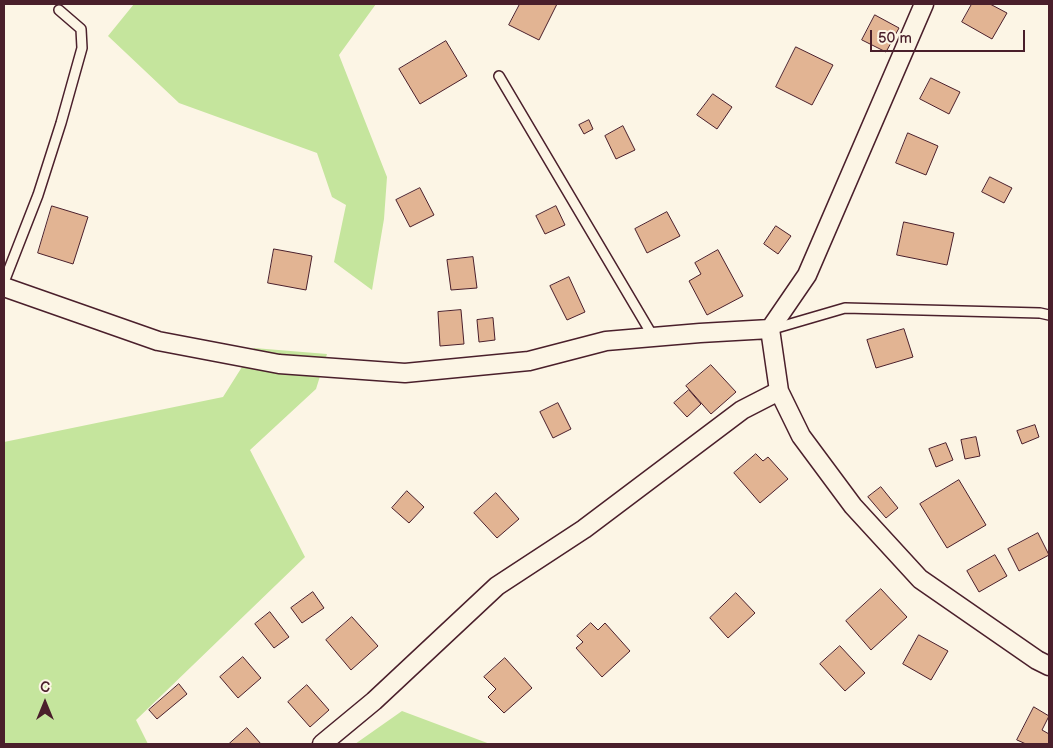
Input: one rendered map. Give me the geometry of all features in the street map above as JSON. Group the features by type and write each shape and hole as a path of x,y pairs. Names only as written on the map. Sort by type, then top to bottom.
{"street":[{"path":"924,4 807,275 770,329 779,391 802,436 853,506 920,579 1037,660 1049,666"},
{"path":"4,287 158,341 289,364 406,373 529,361 606,341 770,329"},
{"path":"322,744 374,701 497,586 584,529 742,410 779,391"}],"lane":[{"path":"4,282 38,195 82,48 80,29 59,10"},
{"path":"498,76 654,338"},
{"path":"770,329 845,308 1040,312 1049,315"}],"green space":[{"path":"134,4 376,4 339,55 387,177 384,219 372,290 334,262 346,205 332,197 317,153 179,103 108,36"},
{"path":"254,348 327,354 316,389 250,450 305,557 136,720 148,744 4,744 4,442 223,397"},
{"path":"402,711 490,744 355,744"}],"building":[{"path":"520,4 557,4 539,40 509,25"},
{"path":"972,4 990,4 1007,13 992,39 962,22"},
{"path":"875,15 899,28 886,52 862,40"},
{"path":"446,41 467,76 420,104 399,69"},
{"path":"796,47 833,65 812,105 776,87"},
{"path":"931,78 960,92 949,114 920,99"},
{"path":"713,94 732,107 717,129 697,115"},
{"path":"589,120 593,129 584,134 579,125"},
{"path":"623,126 635,150 616,159 605,136"},
{"path":"908,133 938,146 926,175 896,163"},
{"path":"990,177 1012,188 1004,203 982,192"},
{"path":"420,188 434,215 410,227 396,200"},
{"path":"52,206 88,217 73,264 38,253"},
{"path":"556,206 565,225 545,234 536,216"},
{"path":"667,212 680,236 647,253 635,229"},
{"path":"904,222 954,233 947,265 897,255"},
{"path":"776,226 791,236 778,254 764,244"},
{"path":"274,249 312,256 306,290 268,283"},
{"path":"718,250 743,296 707,315 689,281 701,274 695,263"},
{"path":"473,257 477,288 451,290 447,260"},
{"path":"569,277 585,312 567,320 550,286"},
{"path":"461,310 464,344 440,346 438,312"},
{"path":"493,318 495,340 479,342 477,320"},
{"path":"904,329 913,357 876,368 867,340"},
{"path":"711,365 736,392 711,414 686,386"},
{"path":"689,390 701,404 687,417 674,403"},
{"path":"558,403 571,429 553,438 540,412"},
{"path":"1035,425 1039,437 1022,444 1017,431"},
{"path":"976,437 980,456 965,459 961,440"},
{"path":"946,443 953,460 936,467 929,449"},
{"path":"756,454 763,461 768,457 788,479 760,503 734,473"},
{"path":"959,480 986,525 947,548 920,504"},
{"path":"881,487 898,508 886,518 868,497"},
{"path":"407,491 424,507 409,523 392,508"},
{"path":"496,493 519,519 497,538 474,513"},
{"path":"1038,533 1049,555 1019,571 1008,549"},
{"path":"995,555 1007,576 979,592 967,571"},
{"path":"881,589 907,617 871,650 846,621"},
{"path":"313,592 324,608 302,623 291,608"},
{"path":"736,593 755,613 728,638 710,618"},
{"path":"270,612 289,637 274,648 255,624"},
{"path":"352,617 378,646 351,670 326,640"},
{"path":"591,623 598,630 605,623 630,651 602,677 576,648 583,642 577,636"},
{"path":"919,635 948,651 931,680 903,664"},
{"path":"840,646 865,673 845,691 820,664"},
{"path":"243,657 261,678 238,698 220,677"},
{"path":"505,658 532,688 504,713 488,697 496,689 484,677"},
{"path":"179,684 187,694 157,719 149,710"},
{"path":"307,685 329,710 310,727 288,702"},
{"path":"1034,707 1049,716 1042,730 1049,734 1049,744 1026,744 1017,740"},
{"path":"247,728 261,744 229,744"}]}
